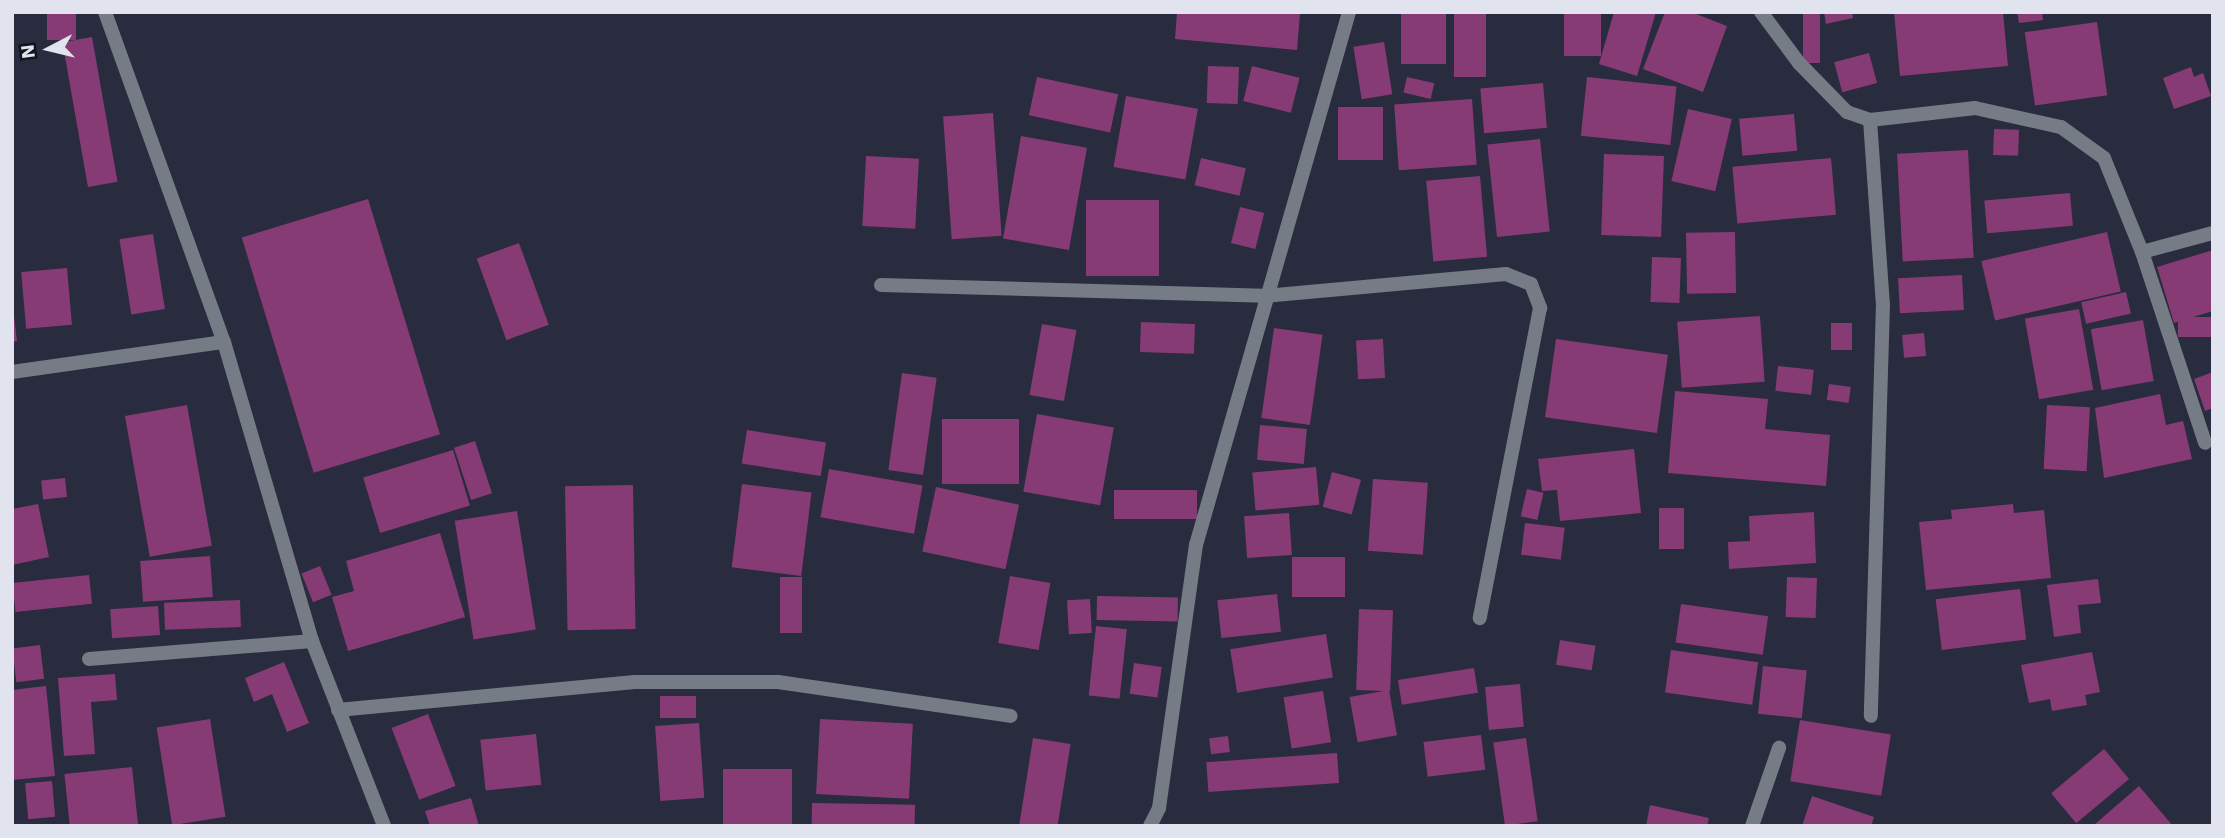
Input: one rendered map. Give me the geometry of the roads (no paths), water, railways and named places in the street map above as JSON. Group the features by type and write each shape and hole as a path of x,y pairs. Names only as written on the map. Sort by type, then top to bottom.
{"street":[{"path":"105,12 224,342 312,641 384,826"},
{"path":"1150,826 1159,808 1196,545 1265,296 1349,12"},
{"path":"1761,12 1799,62 1847,112 1870,120 1975,108 2061,127 2104,159 2142,252 2205,443"},
{"path":"1870,120 1883,304 1871,716"},
{"path":"2142,252 2213,233"},
{"path":"881,285 1265,296 1506,274 1531,284 1540,308 1480,618"},
{"path":"12,372 224,342"},
{"path":"89,659 312,641"},
{"path":"338,710 635,682 778,682 1011,716"},
{"path":"1752,826 1779,748"}]}
